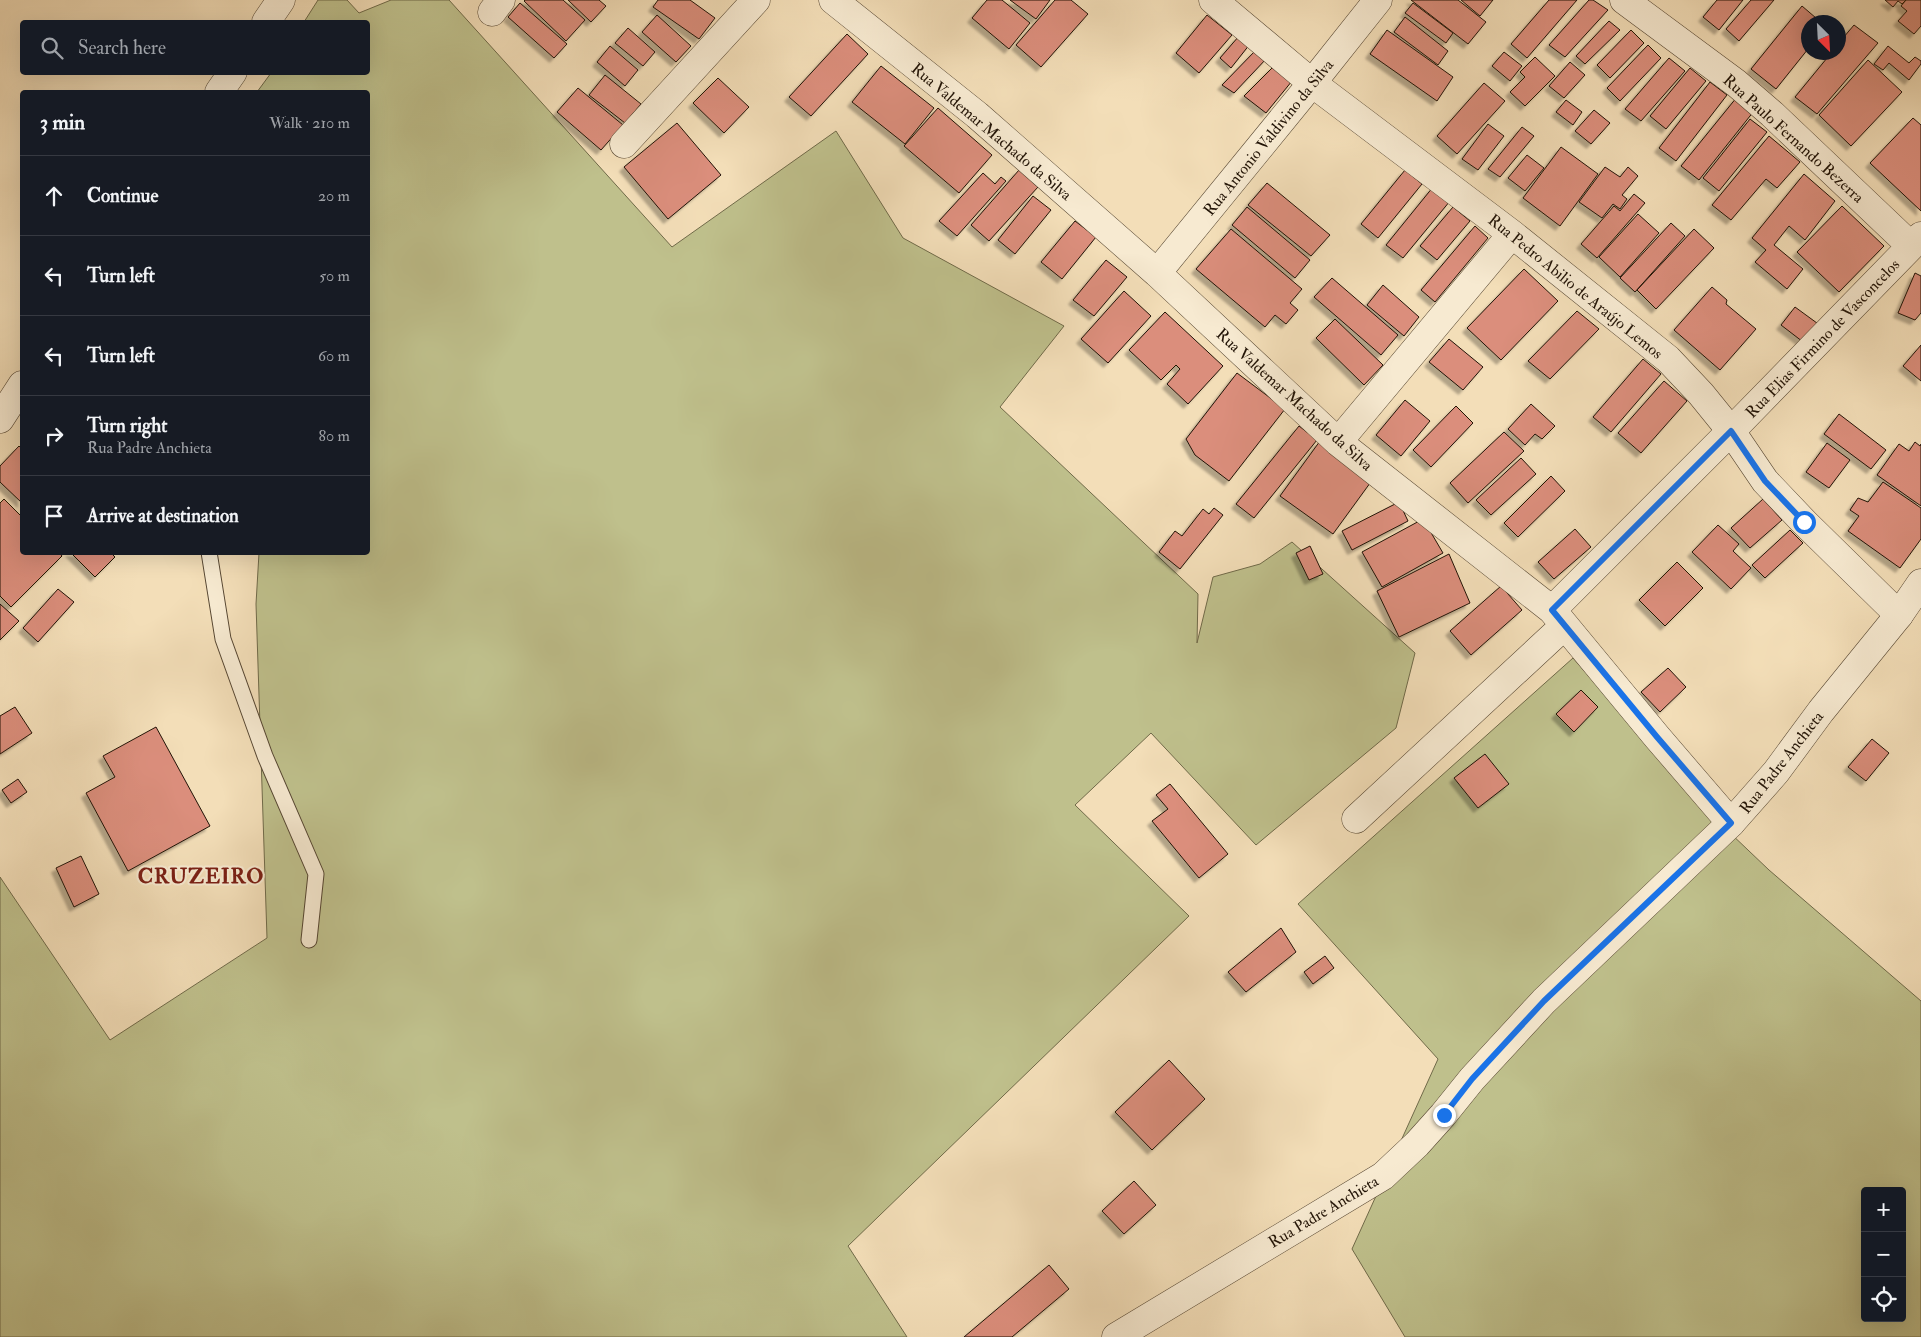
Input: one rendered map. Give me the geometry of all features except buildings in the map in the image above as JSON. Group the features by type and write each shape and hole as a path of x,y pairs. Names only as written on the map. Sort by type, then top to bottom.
{"street":[{"path":"267,20 281,0"},
{"path":"624,144 756,0"},
{"name":"Rua Valdemar Machado da Silva","path":"833,0 977,115 1157,273 1338,442 1558,618 1731,823"},
{"name":"Rua Pedro Abilio de Araújo Lemos","path":"1213,0 1312,83 1512,234 1668,359 1701,394 1731,431 1765,481 1899,615"},
{"name":"Rua Antonio Valdivino da Silva","path":"1157,273 1378,0"},
{"name":"Rua Paulo Fernando Bezerra","path":"1624,0 1736,83 1916,241"},
{"path":"220,90 231,75"},
{"path":"1338,442 1512,234"},
{"name":"Rua Elias Firmino de Vasconcelos","path":"1356,820 1558,618 1731,431 1916,241"},
{"path":"0,419 20,388"},
{"name":"Rua Padre Anchieta","path":"1116,1337 1383,1176 1437,1122 1472,1079 1544,1001 1731,823 1776,772 1821,711 1899,615 1921,583"}],"lane":[{"path":"209,555 223,639 265,756 316,874 309,940"}],"green space":[{"path":"318,0 347,0 359,13 391,0 449,0 672,247 836,131 903,238 1064,326 1000,407 1198,594 1197,643 1213,577 1260,564 1292,542 1415,653 1396,728 1256,845 1151,733 1075,805 1189,916 848,1246 907,1337 0,1337 0,877 110,1040 267,938 256,604 259,555 370,555 370,90 258,90 270,75 370,75 370,20 305,20"},
{"path":"1573,658 1707,811 1769,870 1921,1001 1921,1337 1405,1337 1352,1249 1438,1059 1298,904"}],"district":[{"name":"CRUZEIRO","path":"201,876"}],"route":[{"path":"1444,1115 1472,1079 1544,1001 1731,823 1552,610 1731,431 1765,481 1804,522"}]}
